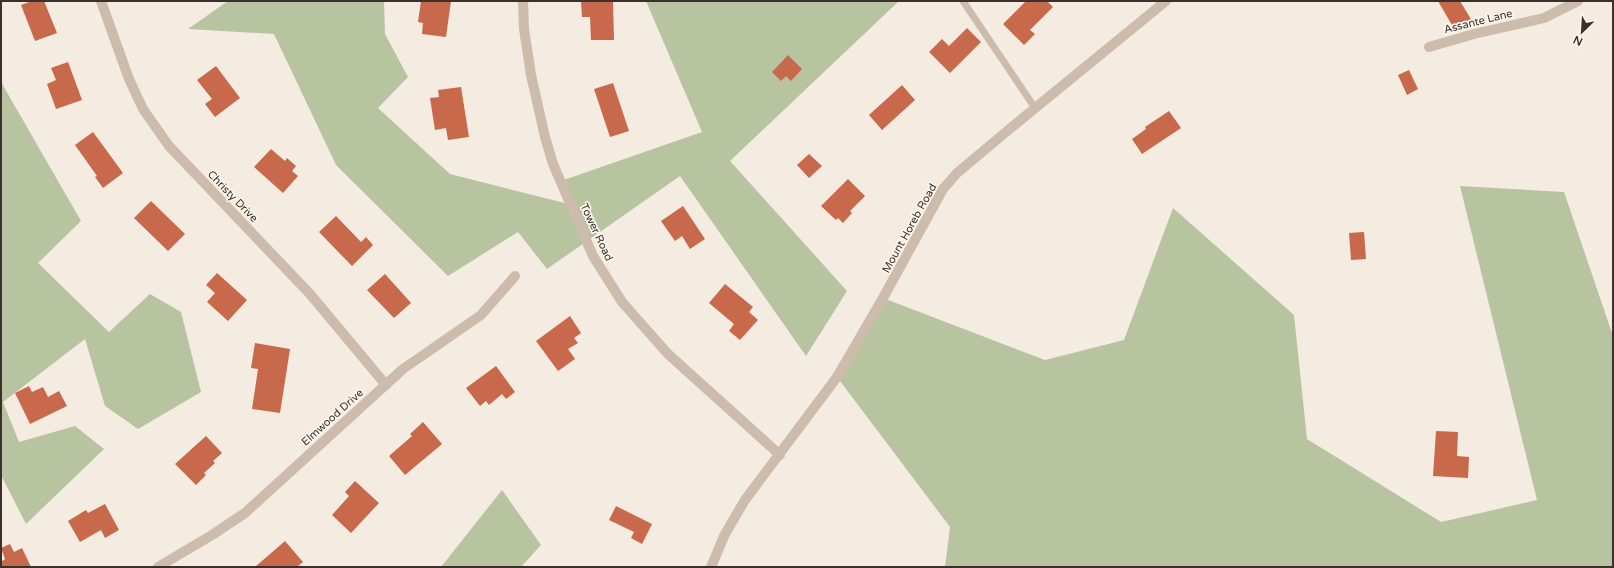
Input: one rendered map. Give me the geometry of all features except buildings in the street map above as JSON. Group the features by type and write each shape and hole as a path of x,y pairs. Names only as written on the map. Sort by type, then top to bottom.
{"street":[{"name":"Christy Drive","path":"101,1 129,79 140,103 169,146 310,294 386,385"},
{"name":"Tower Road","path":"523,1 524,29 531,74 545,137 553,164 593,256 622,302 668,354 780,455"},
{"name":"Mount Horeb Road","path":"710,567 725,534 746,500 837,377 883,298 943,189 957,173 1166,1"},
{"name":"Assante Lane","path":"1429,47 1474,34 1544,18 1578,1"},
{"name":"Elmwood Drive","path":"158,567 212,535 245,513 403,369 481,315 515,276"}],"lane":[{"path":"963,1 1035,108"}],"green space":[{"path":"228,1 384,1 385,34 408,77 378,108 450,174 565,203 558,182 702,132 646,1 899,1 730,161 847,291 806,356 680,176 547,269 518,232 448,276 336,165 274,34 188,29"},
{"path":"1,82 81,221 38,263 109,332 150,294 181,312 201,392 138,429 105,406 85,339 3,402 19,442 75,426 104,449 26,524 1,475"},
{"path":"1460,186 1564,192 1613,336 1613,567 945,567 950,527 837,377 883,298 1045,360 1124,340 1173,208 1294,315 1307,439 1441,522 1537,500"},
{"path":"502,490 541,545 521,567 441,567"}]}
